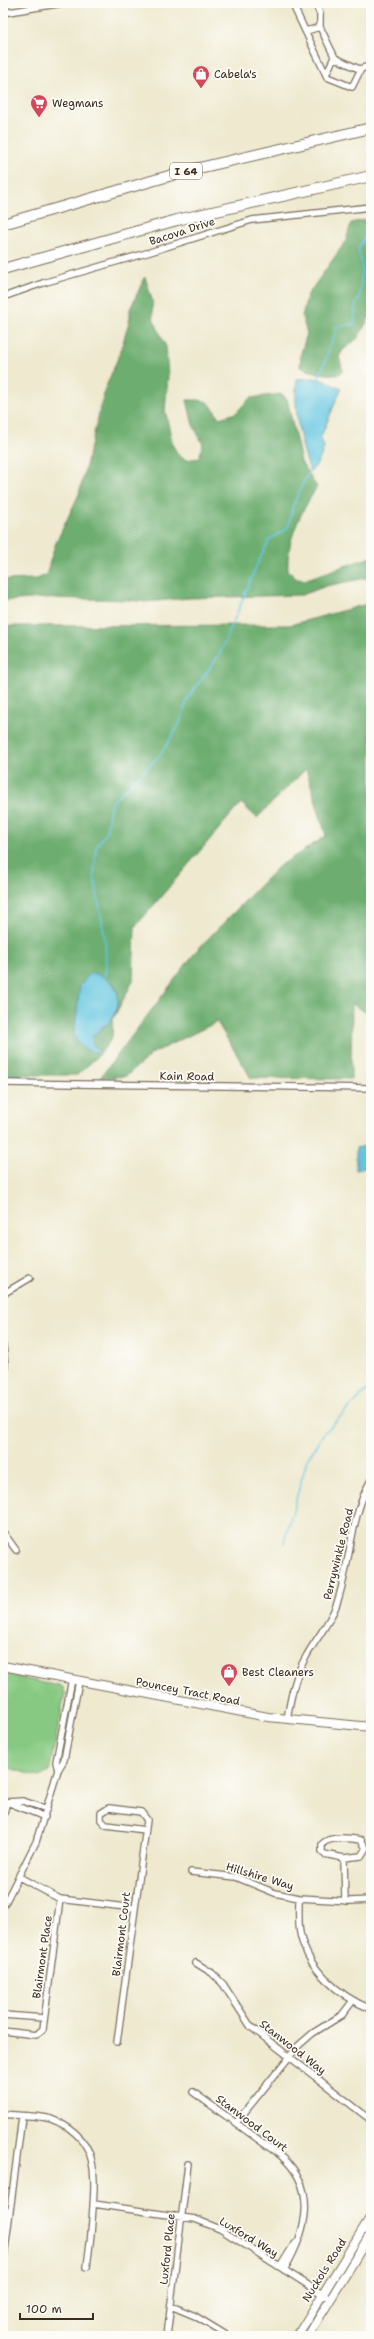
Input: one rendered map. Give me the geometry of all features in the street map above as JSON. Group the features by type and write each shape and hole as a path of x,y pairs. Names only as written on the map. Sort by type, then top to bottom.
{"highway":[{"name":"I 64","path":"3,224 186,171 371,128"},
{"path":"3,269 184,218 371,176"}],"main road":[{"name":"Pouncey Tract Road","path":"3,1666 287,1719 371,1727"},
{"name":"Nuckols Road","path":"297,2336 371,2216"},
{"name":"Nuckols Road","path":"308,2336 371,2233"}],"street":[{"path":"3,4 8,3"},
{"path":"3,12 63,3"},
{"path":"292,3 328,78 352,87 361,69"},
{"path":"315,3 320,14 320,27 334,57 361,69 371,66"},
{"path":"306,30 320,27"},
{"path":"326,75 334,57"},
{"name":"Bacova Drive","path":"3,297 43,283 150,252 252,220 371,207"},
{"name":"Kain Road","path":"3,1083 371,1088"},
{"path":"3,1294 30,1278"},
{"path":"3,1346 5,1365 3,1380"},
{"name":"Perrywinkle Road","path":"287,1719 294,1685 301,1666 336,1606 355,1522 362,1499 371,1480"},
{"path":"3,1532 16,1550"},
{"path":"3,1907 19,1877 45,1816 58,1770 56,1762 76,1680"},
{"path":"5,1801 23,1801 47,1809"},
{"path":"3,1816 5,1801"},
{"path":"5,1801 45,1816"},
{"name":"Blairmont Court","path":"117,2042 145,1830 146,1817 141,1812 109,1808 101,1813 101,1820 106,1825 145,1830"},
{"path":"335,1839 361,1840 365,1843 366,1848 361,1856 344,1858 324,1854 322,1852 322,1844 328,1840 335,1839"},
{"path":"344,1858 345,1901"},
{"name":"Hillshire Way","path":"191,1872 236,1877 275,1893 299,1898 345,1901 371,1900"},
{"path":"19,1877 60,1899 134,1908"},
{"path":"299,1898 300,1932 308,1955 325,1979 352,2002 371,2010"},
{"name":"Blairmont Place","path":"3,2031 38,2034 43,2029 60,1899"},
{"name":"Stanwood Way","path":"196,1963 212,1973 223,1984 251,2027 371,2120"},
{"path":"236,2123 304,2040 342,2015 352,2002"},
{"path":"3,2014 44,2018"},
{"name":"Stanwood Court","path":"193,2092 284,2159 301,2181 306,2210 304,2227 298,2241 293,2246 282,2268"},
{"path":"3,2114 50,2119 77,2134 91,2154 96,2175 87,2267"},
{"path":"4,2258 22,2117"},
{"name":"Luxford Place","path":"167,2336 180,2216 188,2164"},
{"path":"3,2200 10,2202"},
{"name":"Luxford Way","path":"94,2204 195,2219 220,2229 282,2268 295,2273 322,2294 330,2298"},
{"path":"171,2306 196,2316 228,2336"}],"green space":[{"path":"371,218 371,314 358,338 343,350 339,357 343,371 337,375 333,375 323,374 300,367 301,353 307,334 302,316 307,296 346,241 351,223"},
{"path":"145,277 152,300 153,318 166,347 168,377 165,410 173,446 179,456 186,460 199,458 203,444 193,425 187,400 200,400 207,402 219,418 236,413 250,398 282,394 287,399 301,462 317,487 300,516 292,537 289,548 288,571 297,579 304,580 371,557 371,577 326,586 302,595 189,598 145,602 129,600 45,598 3,601 3,580 37,579 46,575 55,545 79,494 105,389 120,353 130,318 130,309"},
{"path":"371,603 371,1015 352,1004 351,1079 251,1078 217,1022 153,1053 126,1076 100,1078 197,950 278,867 326,836 306,769 257,818 241,803 135,927 133,981 113,1019 112,1038 98,1056 77,1075 3,1075 3,626 290,625","holes":["113,982 118,995 118,1005 115,1014 111,1021 92,1037 93,1045 100,1050 74,1035"]},
{"path":"3,1674 63,1687 65,1693 49,1772 39,1777 3,1766"}],"water":[{"path":"314,378 324,380 341,389 320,439 324,446 321,457 310,471 298,426 296,391 297,379"},
{"path":"90,973 100,975 111,982 115,987 118,999 115,1012 108,1024 103,1026 92,1037 93,1045 100,1051 96,1052 81,1046 74,1035 80,986"},
{"path":"371,1145 371,1167 356,1170 356,1148"}],"waterway":[{"path":"318,380 337,327 355,324 355,308 360,295 362,265 358,247 371,229"},
{"path":"104,977 106,968 105,940 94,875 96,847 106,833 111,803 161,754 179,725 188,698 220,654 259,560 270,539 288,528 293,505 310,469"},
{"path":"284,1543 307,1460 324,1433 371,1386"}],"place":[{"name":"Cabela's","path":"201,89"},
{"name":"Wegmans","path":"39,118"},
{"name":"Best Cleaners","path":"229,1687"}]}
